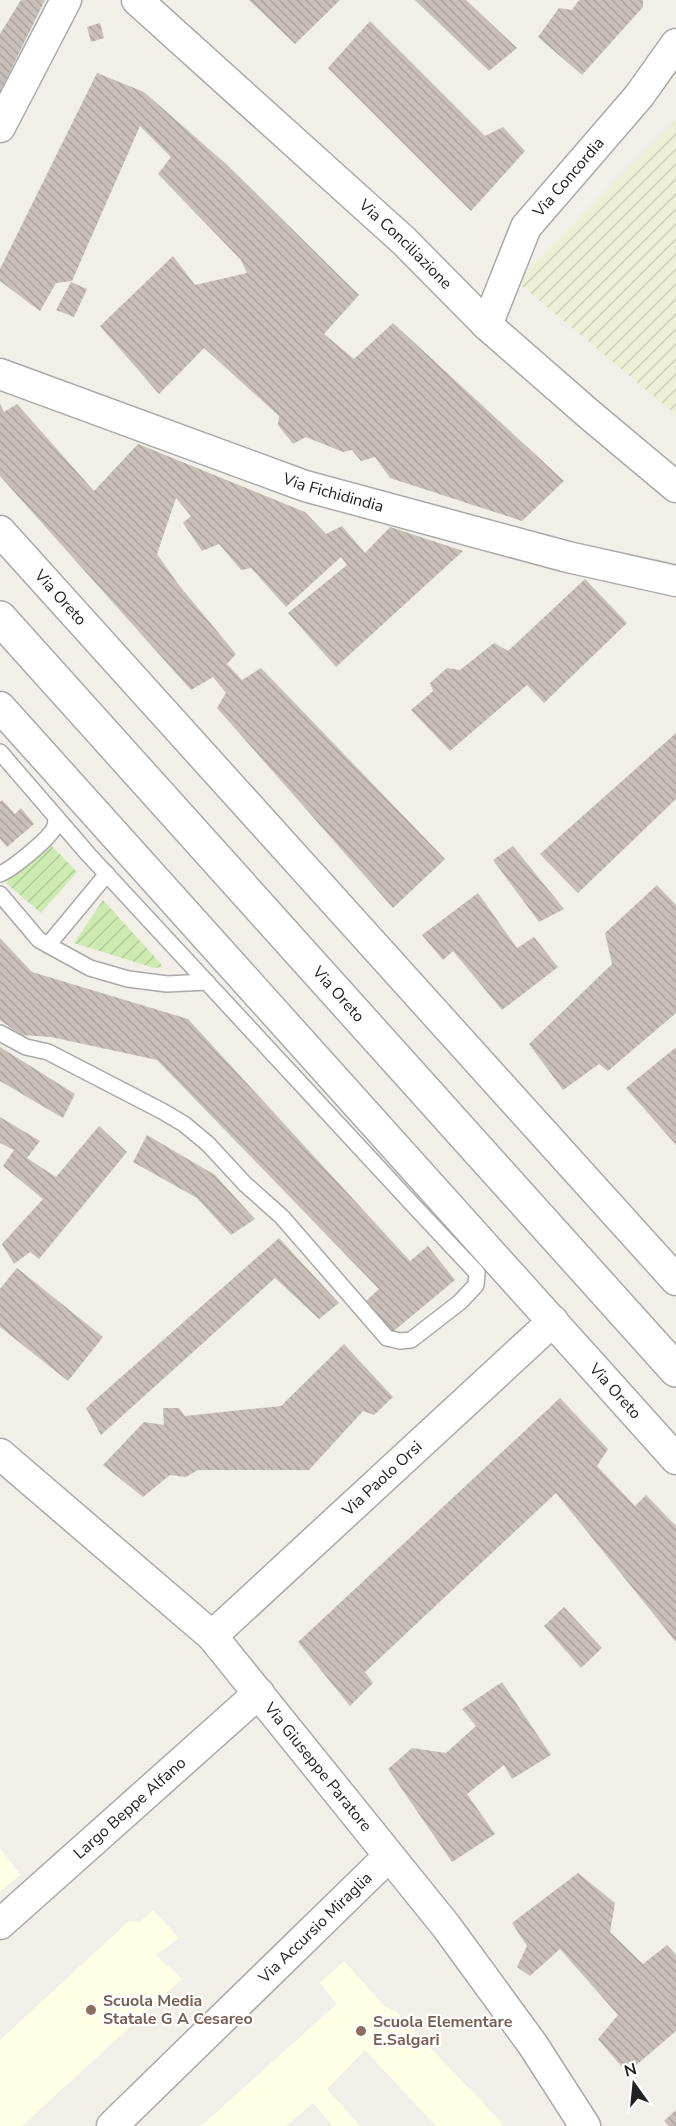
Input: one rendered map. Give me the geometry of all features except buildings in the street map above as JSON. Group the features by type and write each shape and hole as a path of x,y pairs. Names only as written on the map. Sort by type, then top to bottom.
{"street":[{"path":"0,127 66,0"},
{"name":"Via Conciliazione","path":"136,0 404,241 487,325 676,487"},
{"name":"Via Concordia","path":"487,325 526,227 639,96 676,44"},
{"name":"Via Fichidindia","path":"0,374 305,486 568,557 676,580"},
{"name":"Via Oreto","path":"0,531 676,1280"},
{"name":"Via Oreto","path":"0,618 676,1370"},
{"name":"Via Oreto","path":"6,725 553,1321 676,1459"},
{"name":"Via Paolo Orsi","path":"212,1636 553,1321"},
{"name":"Via Giuseppe Paratore","path":"0,1454 212,1636 446,1926 533,2045 585,2126"},
{"name":"Largo Beppe Alfano","path":"0,1924 259,1693"},
{"name":"Via Accursio Miraglia","path":"112,2126 389,1856"}],"lane":[{"path":"0,752 106,874 477,1273 476,1285 460,1302 411,1340 400,1341 387,1338 282,1217 244,1184 208,1143 184,1124 48,1052 26,1047 0,1033"},
{"path":"0,874 34,849 55,828 57,817"},
{"path":"48,945 106,874"},
{"path":"0,894 39,940 90,968 128,979 167,984 207,982"}],"shaded area":[{"path":"676,120 676,415 516,281"},
{"path":"0,1848 20,1875 0,1892"},
{"name":"Scuola Media Statale G A Cesareo","path":"153,1910 179,1938 156,1955 182,1979 22,2126 0,2126 0,2040 129,1921 140,1922"},
{"name":"Scuola Elementare E.Salgari","path":"344,1961 383,2005 396,2012 503,2124 501,2126 436,2126 365,2050 327,2089 360,2126 333,2126 313,2103 286,2126 201,2126 337,2004 320,1983"}],"green space":[{"path":"47,841 77,872 41,913 6,883"},
{"path":"103,900 162,967 154,968 74,943"}],"place":[{"name":"Scuola Media Statale G A Cesareo","path":"91,2010"},
{"name":"Scuola Elementare E.Salgari","path":"361,2031"}]}
